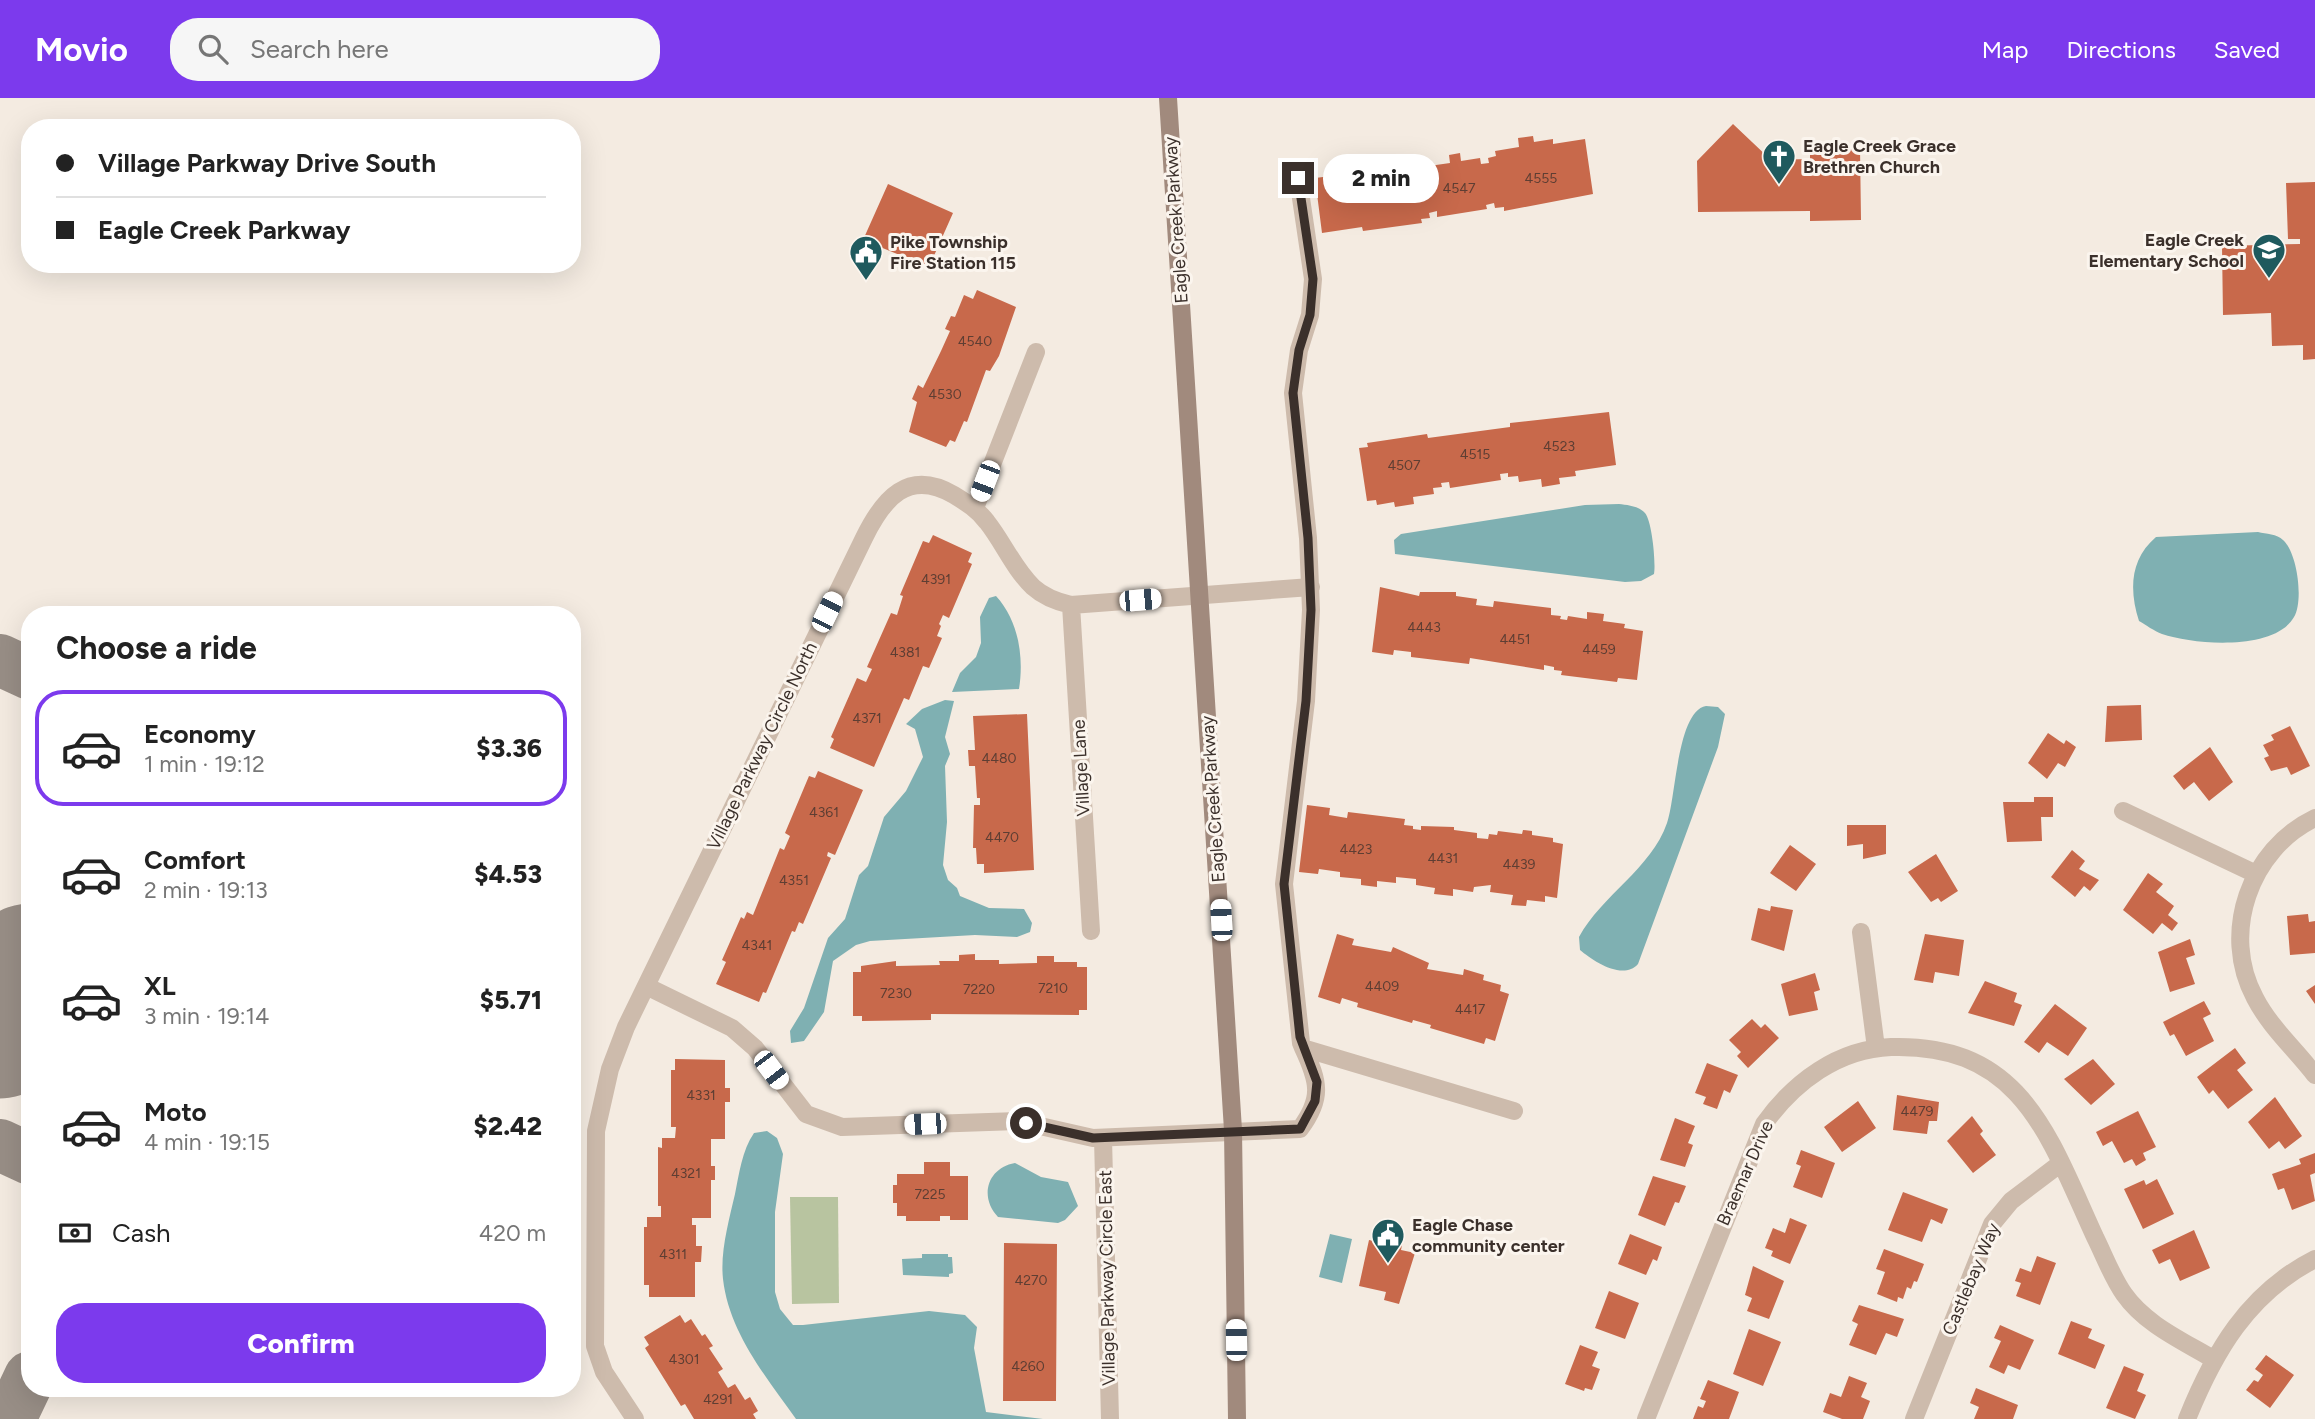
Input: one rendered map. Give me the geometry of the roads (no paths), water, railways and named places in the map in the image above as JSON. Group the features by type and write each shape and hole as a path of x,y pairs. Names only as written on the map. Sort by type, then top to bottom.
{"main road":[{"name":"Eagle Creek Parkway","path":"1168,98 1233,1130 1237,1419"}],"street":[{"path":"646,986 732,1028 755,1048 796,1105 823,1123 849,1127 1018,1121 1080,1136 1103,1138 1300,1129 1317,1091 1316,1075 1303,1048 1284,884 1308,682 1311,587 1293,409 1295,369 1310,315 1313,285 1298,178"},
{"path":"975,508 1036,352"},
{"name":"Village Parkway Circle North","path":"635,1419 607,1378 595,1346 596,1131 613,1060 646,986 878,510 897,492 915,485 938,487 975,508 1030,584 1048,598 1072,606 1199,594"},
{"path":"1199,594 1311,587"},
{"name":"Village Lane","path":"1072,606 1091,931"},
{"path":"2123,811 2256,874"},
{"path":"2315,818 2284,839 2256,874 2246,899 2241,925 2244,971 2262,1011 2315,1075"},
{"path":"1861,932 1876,1048"},
{"name":"Braemar Drive","path":"1646,1419 1764,1124 1787,1095 1816,1072 1840,1059 1876,1048 1913,1046 1940,1051 1991,1072 2026,1101 2037,1116 2061,1163 2125,1296 2157,1326 2213,1359"},
{"path":"1303,1048 1514,1111"},
{"name":"Village Parkway Circle East","path":"1103,1138 1110,1419"},
{"name":"Castlebay Way","path":"1914,1419 1992,1224 2011,1201 2061,1163"},
{"path":"2187,1419 2213,1359 2233,1328 2263,1294 2315,1259"}],"water":[{"path":"1585,505 1633,506 1642,511 1650,524 1654,574 1641,581 1625,582 1395,554 1394,540 1401,534"},
{"path":"2258,532 2281,538 2288,546 2295,565 2299,588 2297,609 2284,628 2270,636 2252,640 2213,642 2176,638 2153,630 2139,621 2134,598 2134,576 2141,555 2156,537"},
{"path":"996,596 1010,617 1018,640 1021,665 1019,689 952,692 960,673 976,657 981,643 980,617 989,598"},
{"path":"945,700 954,701 945,737 950,754 945,766 947,822 943,865 948,880 957,888 960,896 989,908 1024,909 1032,923 1030,932 1017,937 975,935 870,941 856,945 833,961 824,1012 804,1041 791,1043 790,1031 804,1008 828,938 845,919 859,875 868,866 884,817 906,791 923,757 915,729 906,724 922,709"},
{"path":"1706,706 1718,707 1725,714 1718,747 1638,964 1624,971 1608,968 1580,950 1579,937 1600,908 1638,868 1660,839 1670,811 1683,739 1696,711"},
{"path":"767,1131 777,1138 783,1154 775,1212 775,1292 780,1309 793,1325 929,1311 965,1315 977,1327 974,1348 986,1412 1043,1419 796,1419 761,1370 741,1336 727,1299 723,1279 726,1236 744,1155 754,1133"},
{"path":"1015,1163 1041,1177 1068,1182 1078,1206 1065,1220 1058,1223 998,1217 989,1201 989,1184 998,1171"},
{"path":"1330,1234 1352,1239 1342,1283 1319,1277"},
{"path":"922,1254 948,1254 948,1257 952,1257 953,1273 949,1274 949,1277 903,1275 902,1259 922,1258"}],"place":[{"name":"Eagle Creek Grace Brethren Church","path":"1779,186"},
{"name":"Eagle Creek Elementary School","path":"2269,280"},
{"name":"Pike Township Fire Station 115","path":"866,282"},
{"name":"Eagle Chase community center","path":"1388,1265"}]}
